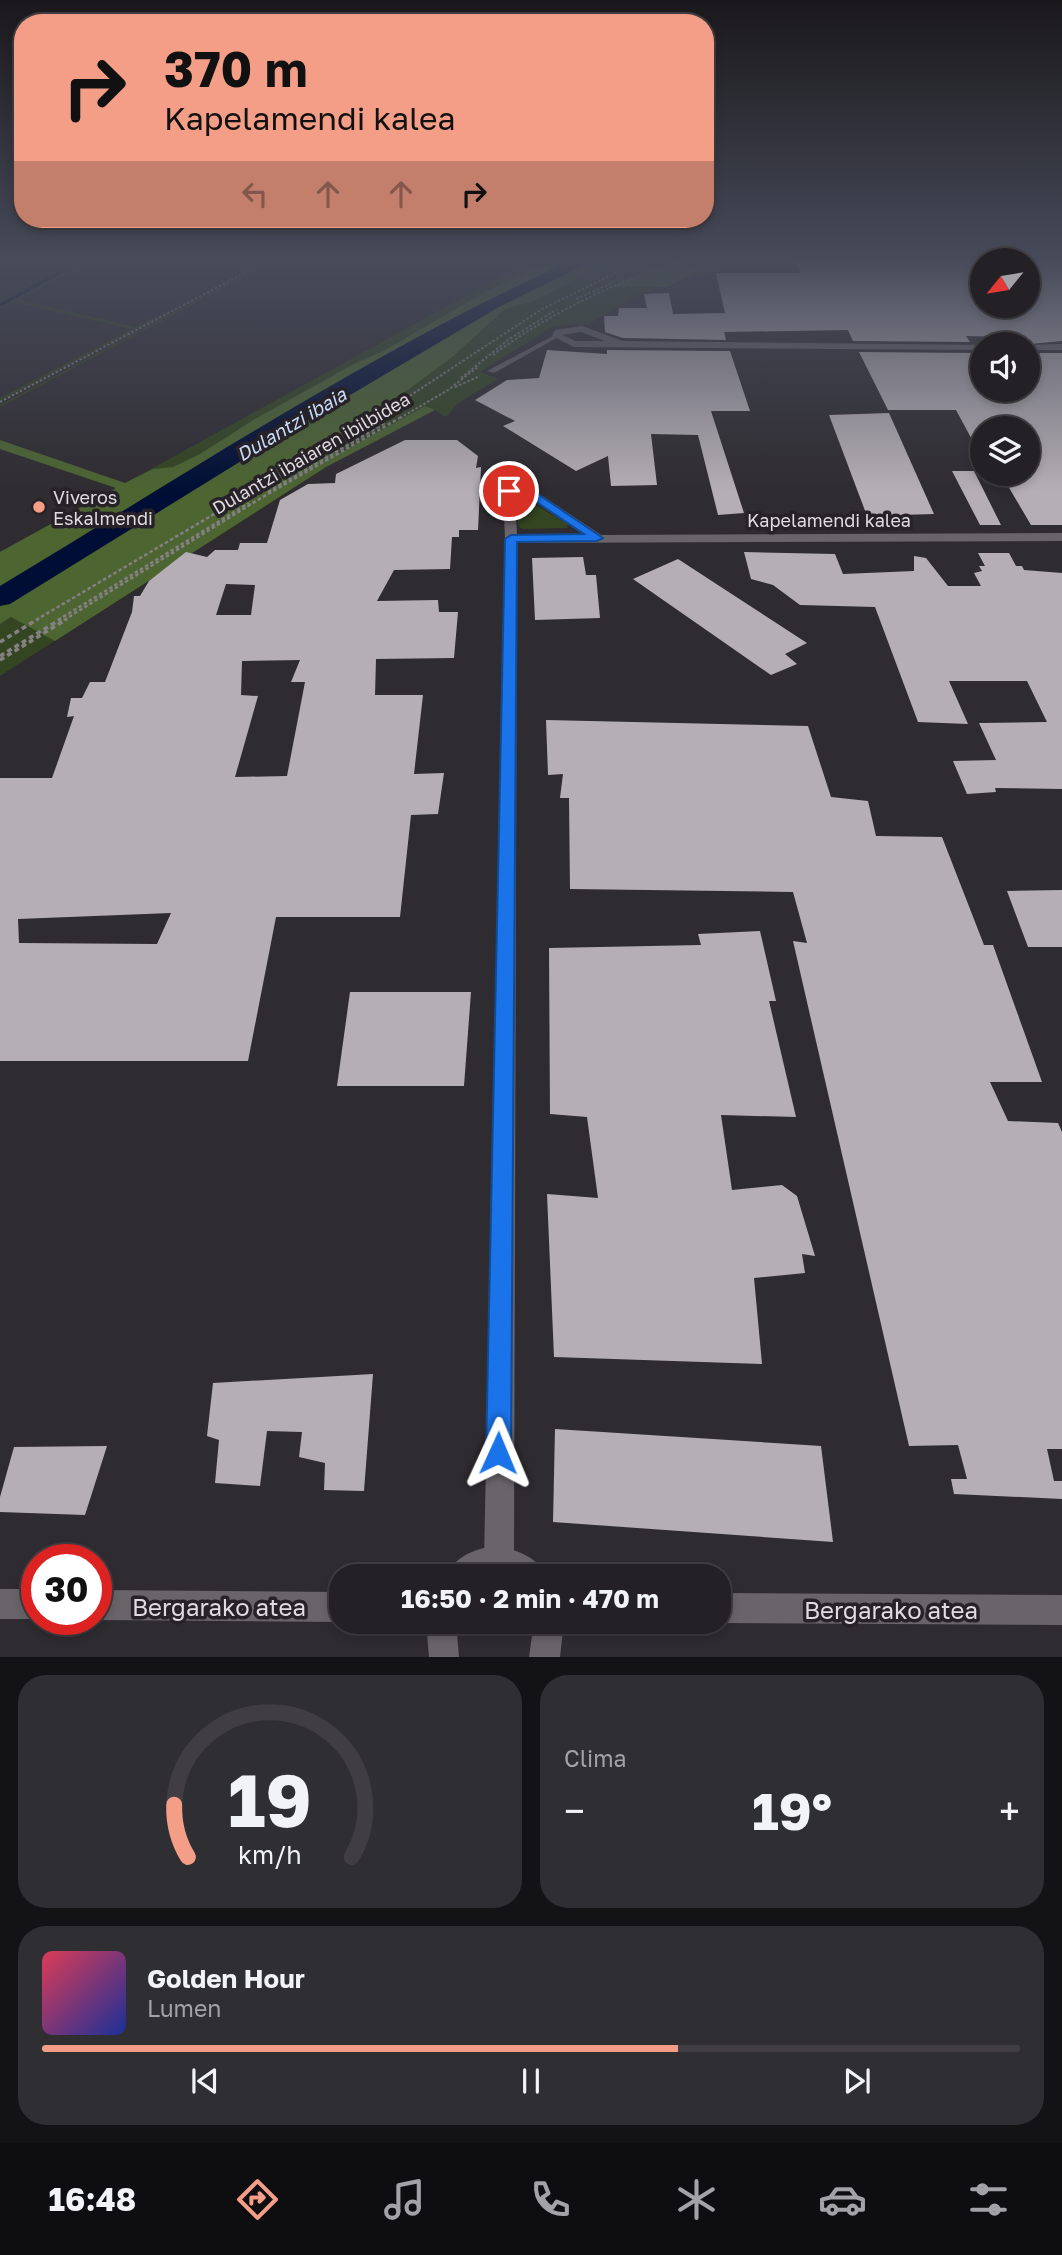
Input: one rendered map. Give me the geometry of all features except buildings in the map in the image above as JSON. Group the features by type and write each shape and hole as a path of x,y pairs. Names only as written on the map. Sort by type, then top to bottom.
{"street":[{"path":"604,337 621,344 970,347"},
{"path":"1040,347 1062,347"},
{"path":"499,1560 511,539 509,491 528,492 597,538"},
{"name":"Kapelamendi kalea","path":"511,539 1062,537"},
{"path":"477,1564 499,1560 516,1564"},
{"path":"0,1604 21,1604"},
{"name":"Bergarako atea","path":"112,1605 329,1607"},
{"name":"Bergarako atea","path":"731,1608 1062,1610"},
{"path":"442,1634 444,1657"},
{"path":"544,1657 548,1634"}],"lane":[{"path":"488,372 553,337"}],"path":[{"path":"0,402 123,337"},
{"path":"0,642 190,526 418,393 501,337"},
{"name":"Dulantzi ibaiaren ibilbidea","path":"0,658 331,454 447,389 512,337"},
{"path":"448,390 518,337"},
{"path":"465,362 468,372"},
{"path":"0,658 261,498 448,390 488,372"}],"green space":[{"path":"116,337 121,337 0,401 0,398"},
{"path":"127,337 131,337 0,407"},
{"path":"390,337 535,337 480,372 498,379 457,404 446,417 435,410 326,467 0,676 0,552"},
{"path":"407,337 474,337 409,389 363,417 355,427 319,449 340,453 425,406 435,410 326,467 55,641 11,617 0,624 0,552 116,488 0,449 0,440 125,483 153,469 173,467 200,454 255,419 352,365"},
{"path":"525,499 568,524 567,528 522,529 518,525 517,501"}],"waterway":[{"name":"Dulantzi ibaia","path":"0,598 288,422 434,337"}],"place":[{"name":"Viveros Eskalmendi","path":"39,507"}],"route":[{"path":"498,1453 511,539 597,538 528,492 509,491"}]}
